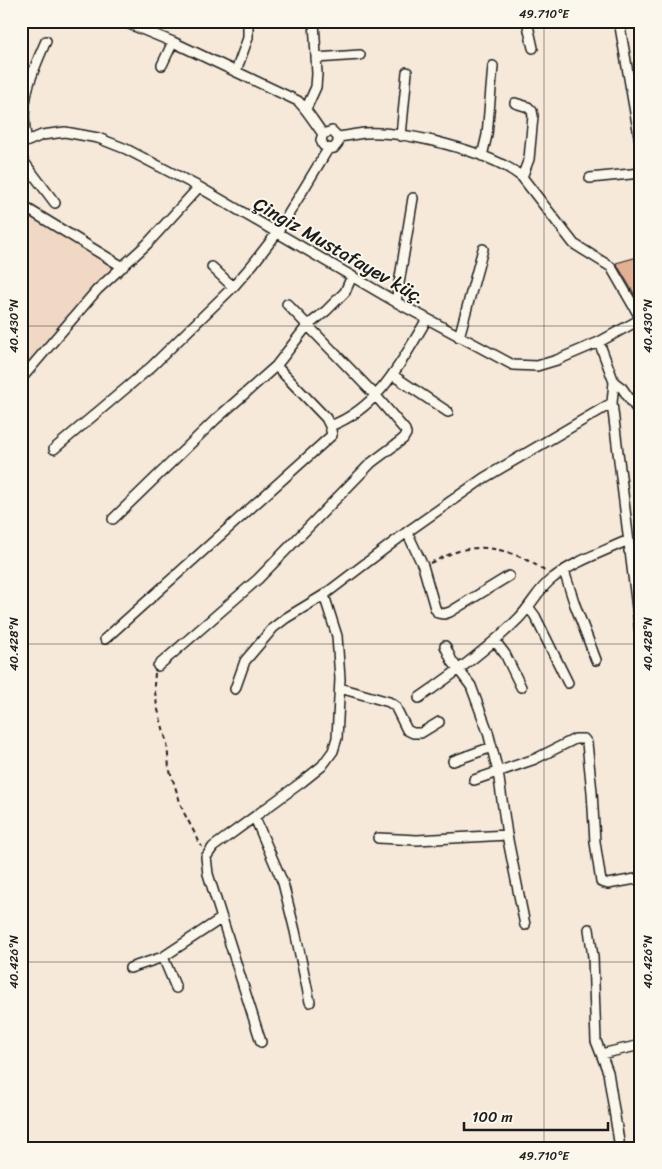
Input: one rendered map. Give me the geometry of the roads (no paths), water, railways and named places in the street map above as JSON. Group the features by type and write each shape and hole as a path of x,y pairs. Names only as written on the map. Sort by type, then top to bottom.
{"street":[{"path":"122,21 236,71 298,101 309,111 312,121 323,134"},
{"path":"236,71 248,38 248,21"},
{"path":"306,109 316,87 314,21"},
{"path":"527,21 534,48"},
{"path":"619,21 641,147"},
{"path":"24,142 26,95 30,76 46,41"},
{"path":"162,65 172,42"},
{"path":"316,58 360,55"},
{"path":"482,156 493,66"},
{"path":"401,136 407,72"},
{"path":"630,84 641,82"},
{"path":"516,103 528,107 532,111 533,116 529,158 522,177"},
{"path":"323,134 332,131 338,137"},
{"name":"Çingiz Mustafayev küç.","path":"24,142 42,135 65,132 98,138 126,149 199,187 396,302 513,365 537,366 557,360 599,342 641,320"},
{"path":"338,137 366,133 401,136 441,143 482,156 513,170 522,177 574,244 611,267 641,320"},
{"path":"323,134 321,143 328,149"},
{"path":"54,449 150,367 233,287 276,233 328,149 336,146 338,137"},
{"path":"21,158 55,203"},
{"path":"590,178 641,172"},
{"path":"21,380 97,290 165,226 199,187"},
{"path":"396,302 413,198"},
{"path":"21,205 123,267"},
{"path":"459,337 483,248"},
{"path":"212,267 233,287"},
{"path":"113,519 215,420 276,366 306,326 345,292 352,276"},
{"path":"158,666 258,579 371,463 403,439 406,434 405,430 376,396 306,326 287,304"},
{"path":"330,426 343,421 376,396 394,376 427,319"},
{"path":"599,342 614,382 612,403 629,550 638,589 641,639"},
{"path":"105,639 332,435 326,418 276,366"},
{"path":"394,376 448,412"},
{"path":"614,382 622,388 641,414"},
{"path":"632,402 641,396"},
{"path":"235,689 245,661 273,628 286,618 324,595 407,532 484,478 612,403"},
{"path":"407,532 424,566 438,613 450,612 509,576"},
{"path":"420,698 458,671 495,640 529,608 540,591 552,578 628,540"},
{"path":"629,550 641,548"},
{"path":"564,571 596,660"},
{"path":"261,1042 208,874 206,857 213,847 255,818 322,766 333,751 337,738 340,688 337,636 324,595"},
{"path":"529,608 535,616 568,683"},
{"path":"495,640 505,654 521,687"},
{"path":"445,646 458,671 466,678 476,696 492,747 525,925"},
{"path":"340,688 389,702 395,706 407,730 413,733 421,733 439,722"},
{"path":"474,780 535,758 575,740 584,739 587,743 595,842 601,882 608,884 641,878"},
{"path":"452,761 492,747"},
{"path":"255,818 283,883 310,1002"},
{"path":"378,838 417,840 507,836"},
{"path":"130,968 163,956 222,918"},
{"path":"589,929 593,957 596,1041 608,1072 620,1148"},
{"path":"163,956 176,988"},
{"path":"601,1054 641,1045"}]}
